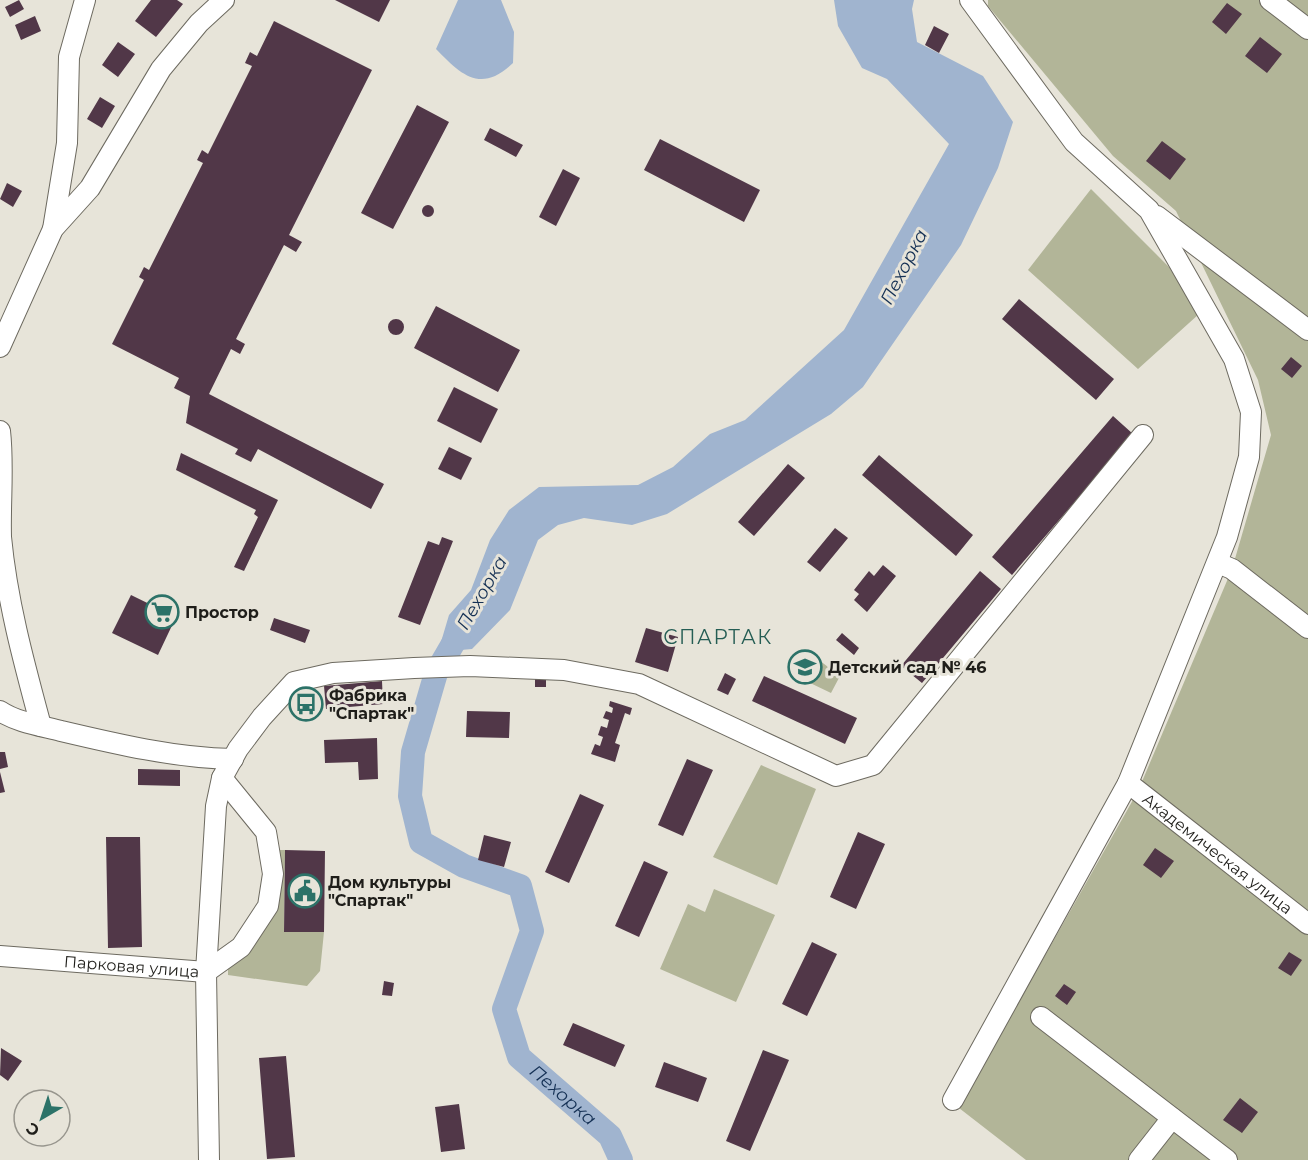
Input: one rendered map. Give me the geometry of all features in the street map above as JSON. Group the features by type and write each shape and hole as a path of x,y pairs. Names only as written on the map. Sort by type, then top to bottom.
{"street":[{"path":"0,347 53,229 67,143 69,57 85,0"},
{"path":"53,229 90,188 161,69 199,23 224,0"},
{"path":"970,0 1074,142 1149,210 1308,330"},
{"path":"1270,0 1308,29"},
{"path":"953,1100 1128,783 1218,563 1249,457 1251,412 1234,359 1211,314 1149,210"},
{"path":"0,430 3,456 0,534 16,637 41,726"},
{"path":"209,1160 206,972 213,840 222,778 262,717 294,682 333,673 414,668 470,666 564,670 639,684 836,776 873,765 1143,435"},
{"path":"1218,563 1232,569 1308,628"},
{"path":"0,711 41,726 101,740 208,758 233,759"},
{"name":"Парковая улица","path":"0,956 206,972 241,947 268,906 273,874 266,832 222,778"},
{"name":"Академическая улица","path":"1128,783 1308,924"},
{"path":"1041,1017 1227,1160"},
{"path":"1139,1160 1172,1118"}],"green space":[{"path":"988,0 1308,0 1308,1160 1026,1160 959,1108 1138,791 1232,569 1271,435 1258,380 1176,211 1113,156 988,6"},
{"path":"1091,189 1169,267 1199,314 1138,369 1028,270"},
{"path":"807,651 840,676 831,693 806,681 796,672"},
{"path":"761,765 816,789 777,885 713,857"},
{"path":"269,850 285,850 284,932 324,932 320,971 307,986 228,975 228,955 268,906"},
{"path":"714,889 775,915 736,1002 660,969 688,904 705,912"}],"water":[{"path":"458,0 501,0 514,32 513,63 491,78 481,79 463,73 436,49"},
{"path":"834,0 914,0 912,9 917,42 983,76 1013,122 998,168 961,245 863,387 831,414 667,514 632,525 584,518 558,525 538,540 510,610 472,649 438,652 449,615 471,590 490,540 509,510 539,487 638,485 673,467 710,434 745,420 844,330 949,144 887,79 862,68 838,26"}],"building":[{"path":"19,0 24,9 10,17 5,7"},
{"path":"151,0 177,0 183,4 156,37 135,21"},
{"path":"335,0 390,0 379,22"},
{"path":"1227,3 1242,14 1226,34 1212,22"},
{"path":"35,16 41,31 21,40 15,25"},
{"path":"274,21 372,70 289,235 302,242 296,252 284,245 236,339 245,344 240,354 231,349 209,394 384,484 371,509 258,449 251,462 235,454 238,449 186,423 190,396 174,388 179,378 112,344 144,280 139,277 144,267 149,270 203,163 197,160 202,150 208,154 252,66 245,63 250,52 257,56"},
{"path":"934,26 949,34 939,53 925,45"},
{"path":"1260,37 1282,54 1267,73 1245,56"},
{"path":"118,42 135,54 118,77 102,65"},
{"path":"100,97 115,106 102,128 87,119"},
{"path":"417,105 449,122 393,229 361,213"},
{"path":"490,128 523,145 516,157 484,140"},
{"path":"660,139 760,190 744,222 644,170"},
{"path":"1162,141 1186,159 1170,180 1146,161"},
{"path":"563,169 580,178 556,226 539,217"},
{"path":"7,183 22,191 13,207 0,199"},
{"path":"430,205 434,211 430,217 426,217 422,209"},
{"path":"1019,299 1114,379 1096,400 1002,319"},
{"path":"436,306 520,350 498,392 414,348"},
{"path":"393,319 399,319 404,327 402,333 393,335 388,330 388,324"},
{"path":"1291,357 1302,366 1292,378 1281,369"},
{"path":"454,387 498,409 481,443 437,421"},
{"path":"1113,416 1133,434 1012,575 992,557"},
{"path":"449,447 472,458 461,480 438,469"},
{"path":"181,453 278,500 244,571 234,567 258,517 254,514 256,510 176,470"},
{"path":"879,455 973,535 956,556 862,475"},
{"path":"788,464 805,478 754,536 738,522"},
{"path":"835,528 848,538 820,572 807,562"},
{"path":"442,537 453,541 420,625 398,617 428,541 439,545"},
{"path":"883,565 896,576 867,612 854,600 859,594 854,590 869,571 874,576"},
{"path":"980,571 1001,589 922,683 901,666"},
{"path":"131,595 176,617 158,655 112,633"},
{"path":"274,618 310,630 305,643 270,630"},
{"path":"646,628 678,637 668,672 635,662"},
{"path":"842,633 859,648 854,655 836,640"},
{"path":"725,673 736,679 728,695 717,690"},
{"path":"764,676 857,718 845,744 752,701"},
{"path":"535,677 546,677 546,687 535,687"},
{"path":"382,681 383,704 326,709 324,686"},
{"path":"610,701 632,708 630,715 625,713 615,743 620,745 615,762 591,754 595,744 600,746 603,737 598,735 601,726 607,728 609,720 603,718 606,711 612,713 613,708 609,706"},
{"path":"467,711 510,712 509,738 466,737"},
{"path":"377,738 378,779 359,780 358,762 325,763 324,740"},
{"path":"0,752 5,752 8,767 0,769"},
{"path":"687,759 713,770 683,836 658,825"},
{"path":"138,769 180,770 180,786 138,785"},
{"path":"0,772 5,792 0,793"},
{"path":"580,794 604,805 569,883 545,872"},
{"path":"858,832 885,844 856,909 830,897"},
{"path":"484,835 511,842 504,867 478,860"},
{"path":"106,837 140,837 142,947 108,948"},
{"path":"1155,848 1174,861 1161,878 1143,865"},
{"name":"Дом культуры \"Спартак\"","path":"285,850 325,851 324,932 284,932"},
{"path":"644,861 668,872 639,937 615,926"},
{"path":"812,942 837,954 807,1016 782,1004"},
{"path":"1289,952 1302,960 1291,976 1278,968"},
{"path":"384,981 394,983 392,996 382,995"},
{"path":"1064,984 1076,992 1067,1005 1055,996"},
{"path":"573,1023 625,1045 615,1067 563,1045"},
{"path":"1,1048 22,1061 8,1081 0,1075"},
{"path":"763,1050 789,1060 750,1151 726,1141"},
{"path":"286,1056 295,1157 267,1159 259,1058"},
{"path":"664,1062 707,1078 698,1102 655,1087"},
{"path":"1240,1098 1258,1112 1242,1133 1223,1120"},
{"path":"459,1104 465,1149 441,1152 435,1107"}],"waterway":[{"name":"Пехорка","path":"465,623 436,673 413,752 410,796 421,842 464,866 520,886 532,931 504,1009 519,1057 610,1136 621,1160"}],"place":[{"name":"Простор","path":"162,612"},
{"name":"Детский сад № 46","path":"805,667"},
{"name":"Фабрика \"Спартак\"","path":"306,704"},
{"name":"Дом культуры \"Спартак\"","path":"305,891"}],"district":[{"name":"СПАРТАК","path":"718,637"}]}
